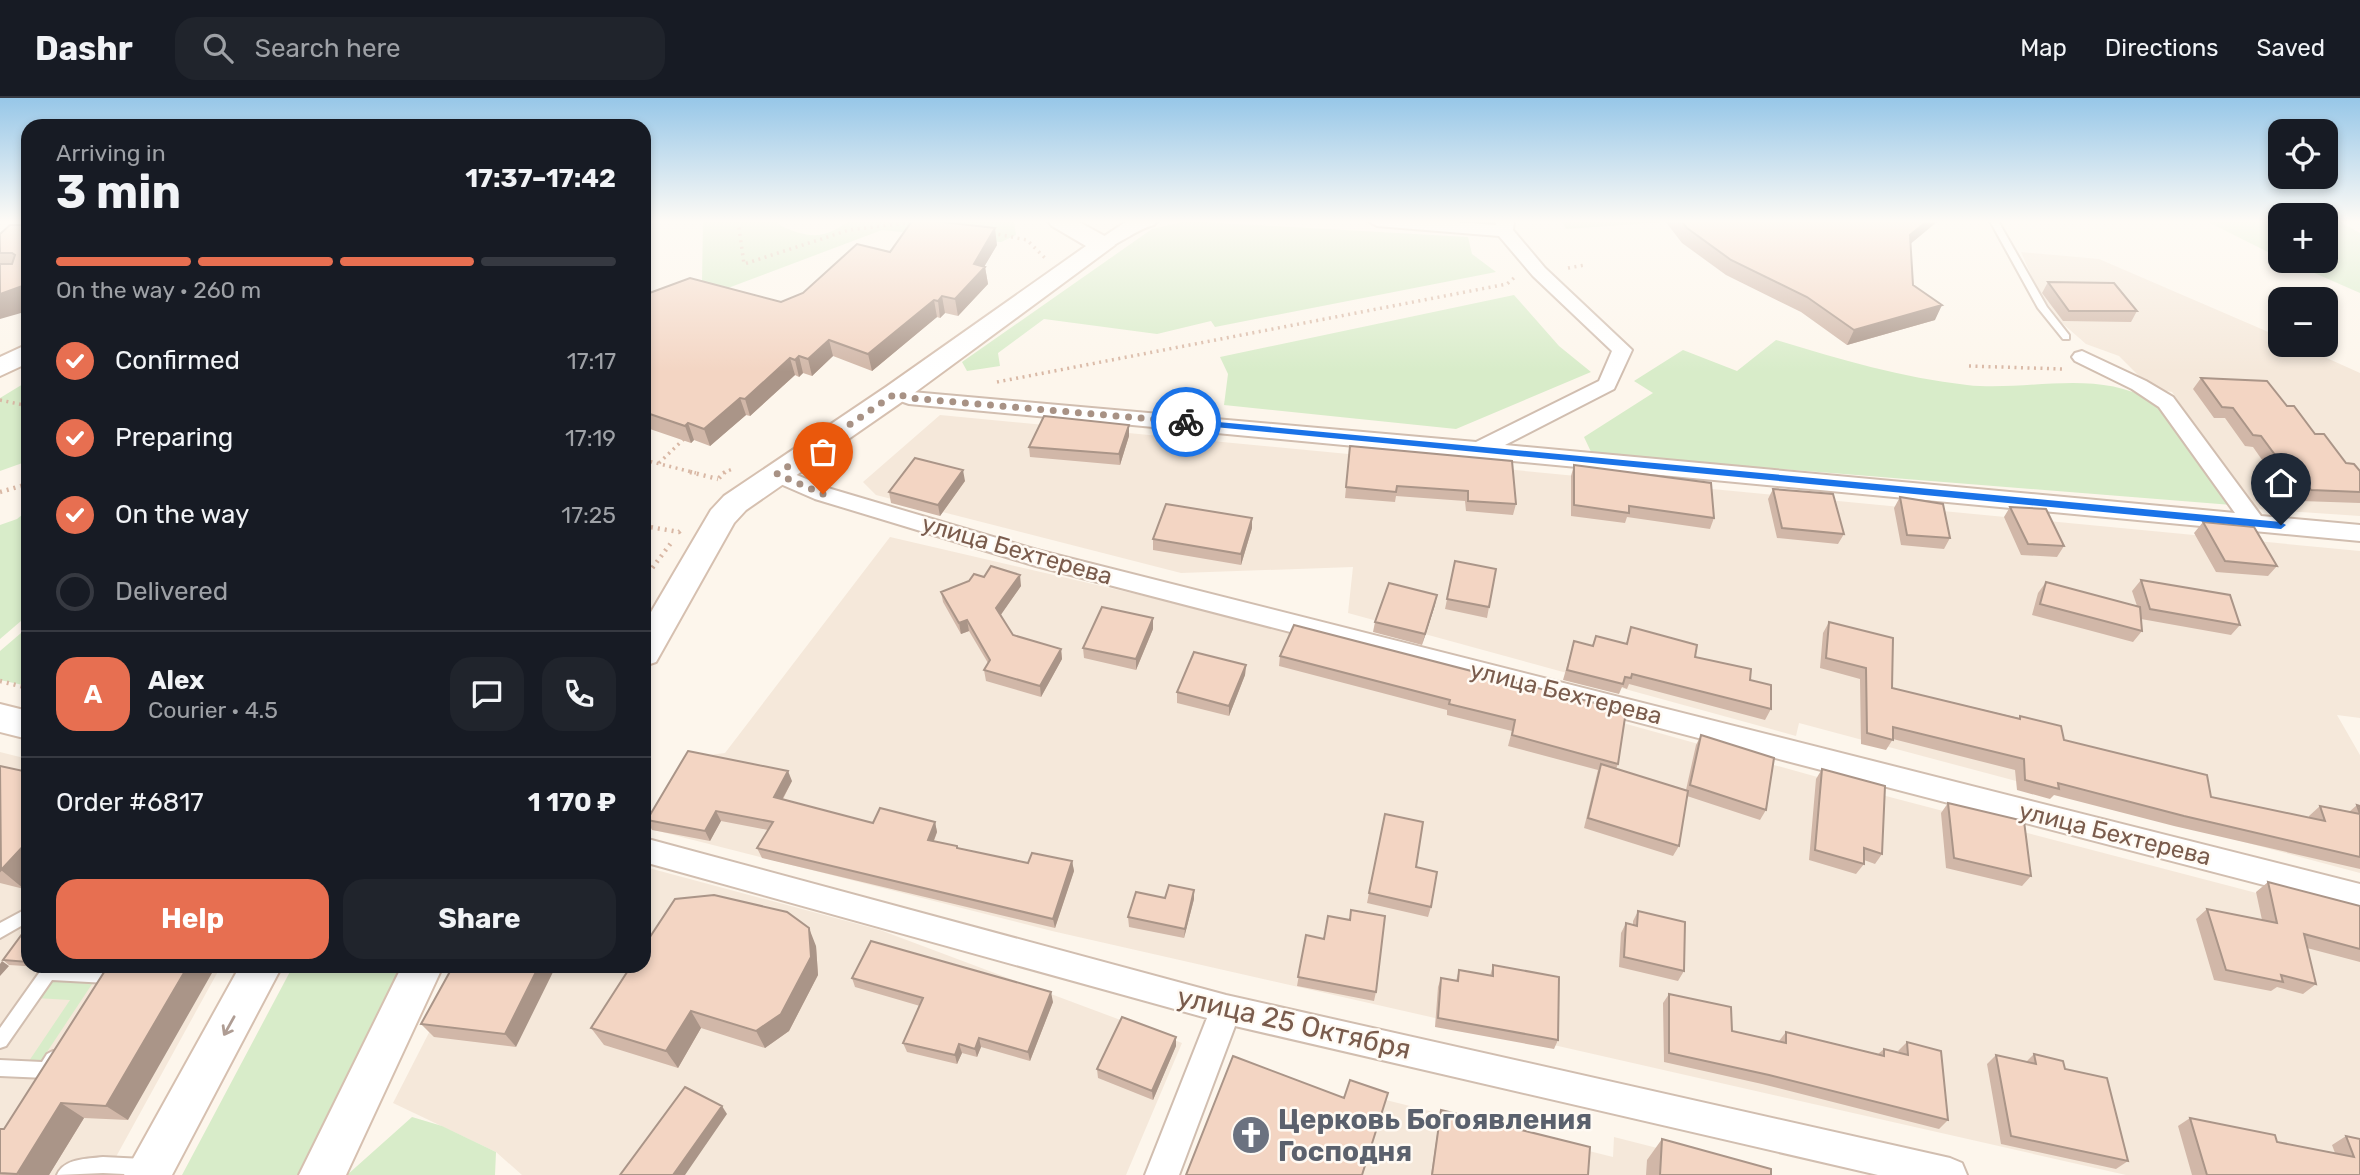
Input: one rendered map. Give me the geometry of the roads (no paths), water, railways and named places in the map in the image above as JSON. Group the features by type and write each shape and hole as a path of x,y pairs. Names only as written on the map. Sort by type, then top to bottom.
{"street":[{"path":"651,641 722,517 735,503 896,393 1065,271"},
{"path":"1479,449 1606,385 1622,350 1538,271"},
{"path":"0,368 21,356"},
{"path":"2082,356 2166,402 2255,523"},
{"path":"896,393 909,398 2360,533"},
{"name":"улица Бехтерева","path":"777,474 823,494 1036,558 2360,897"},
{"path":"0,718 21,723"},
{"name":"улица 25 Октября","path":"651,852 1226,1009 1950,1175"},
{"path":"149,1171 258,973"},
{"path":"322,1175 420,973"},
{"path":"1161,1175 1226,1009"}],"lane":[{"path":"2022,271 2043,308 2066,337"},
{"path":"0,931 21,918"},
{"path":"0,1041 47,973"},
{"path":"82,973 106,976"},
{"path":"0,1068 46,1070 58,1050"},
{"path":"65,1175 68,1171 103,1165 149,1171"}],"place":[{"name":"Церковь Богоявления Господня","path":"1251,1135"}]}
